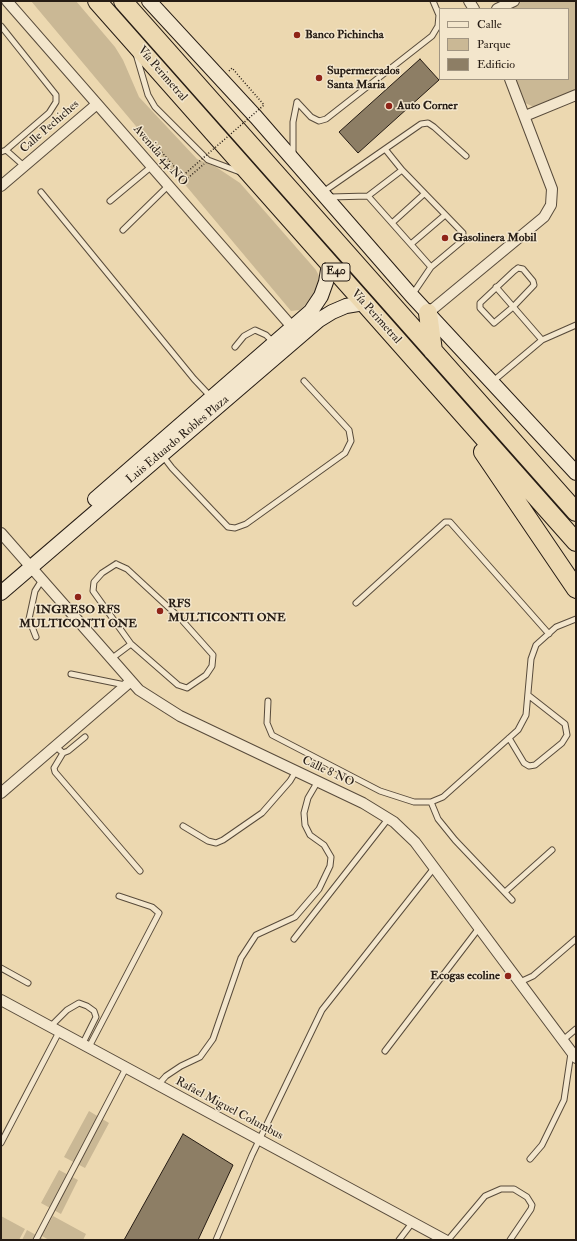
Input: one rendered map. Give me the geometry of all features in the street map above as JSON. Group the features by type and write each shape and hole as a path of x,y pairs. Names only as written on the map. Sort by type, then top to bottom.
{"highway":[{"name":"Vía Perimetral","path":"97,1 576,542"},
{"name":"Vía Perimetral","path":"123,1 576,512"},
{"path":"428,313 433,350"},
{"path":"441,390 576,589"}],"street":[{"name":"Avenida 44 NO","path":"7,1 293,328"},
{"path":"149,1 325,195 411,295 576,473"},
{"path":"499,8 514,1"},
{"path":"428,313 544,217 551,205 552,189 510,80"},
{"path":"525,116 576,95"},
{"name":"Calle Pechiches","path":"1,186 97,104"},
{"name":"Luis Eduardo Robles Plaza","path":"158,450 212,398 312,311 321,296 326,282 329,264"},
{"name":"Luis Eduardo Robles Plaza","path":"1,580 27,563 158,450 319,320 346,306 364,303"},
{"name":"Calle 8 NO","path":"1,533 111,658 128,683 180,716 363,803 388,819 415,842 574,1055"},
{"name":"Luis Eduardo Robles Plaza","path":"1,593 27,563"},
{"path":"1,793 59,750 128,683"},
{"name":"Rafael Miguel Columbus","path":"1,1000 445,1240"}],"lane":[{"path":"293,160 292,122 297,102 311,117 319,121 326,119 432,36 438,26 439,16 433,1"},
{"path":"1,26 56,95 56,102 49,113 3,151 24,166"},
{"path":"131,40 148,95 155,107 208,160 252,176"},
{"path":"325,195 385,149 421,124 428,123 466,156"},
{"path":"385,149 402,170 462,233 464,237 462,241 430,267 411,295"},
{"path":"110,201 152,166"},
{"path":"325,195 368,196 402,170"},
{"path":"123,230 171,188"},
{"path":"41,192 194,380 212,398"},
{"path":"392,223 424,194"},
{"path":"368,196 430,267"},
{"path":"411,244 445,215"},
{"path":"518,268 523,269 533,281 534,285 513,307 494,323 480,306 496,287 518,268"},
{"path":"496,287 542,340"},
{"path":"492,382 542,340 576,325"},
{"path":"234,347 244,336 255,330 266,335 275,344"},
{"path":"158,450 172,468 228,527 235,528 246,524 345,453 351,441 349,430 304,381"},
{"path":"356,603 445,522 450,522 549,634"},
{"path":"116,564 127,569 180,618 213,655 212,666 206,675 187,688 178,685 131,644 93,591 94,582 102,573 116,564"},
{"path":"36,637 29,619 35,591 42,580"},
{"path":"268,700 267,723 272,735 380,791 414,802 431,802 443,796 518,730 526,715 531,659 536,645 556,627 576,619"},
{"path":"111,658 131,644"},
{"path":"71,674 128,683"},
{"path":"509,738 524,763 529,766 536,765 562,743 567,735 565,724 528,695"},
{"path":"85,737 68,752 59,750 54,768 55,772 140,871"},
{"path":"183,826 208,841 216,843 223,840 262,813 290,781 296,771"},
{"path":"158,1085 166,1076 181,1066 200,1057 214,1039 241,958 256,935 295,917 319,889 330,866 330,857 324,845 310,835 305,825 304,813 308,798 318,781"},
{"path":"431,802 438,818 455,840 512,900"},
{"path":"294,939 388,819"},
{"path":"505,892 552,850"},
{"path":"216,1240 260,1140 322,1010 434,868"},
{"path":"86,1047 159,913 152,907 119,896"},
{"path":"385,1051 479,928"},
{"path":"520,982 533,976 576,939"},
{"path":"1,968 28,983"},
{"path":"1,1143 54,1029 67,1010 79,1003 87,1006 94,1012 96,1017 86,1047"},
{"path":"563,1040 576,1029"},
{"path":"530,1159 542,1145 564,1100 574,1055"},
{"path":"36,1240 126,1068"},
{"path":"448,1240 485,1196 501,1189 514,1189 527,1197 532,1205 531,1209 510,1240"},
{"path":"399,1240 412,1223"}],"path":[{"path":"186,180 159,149 155,152 179,179 264,105"},
{"path":"171,188 186,180 208,160"}],"green space":[{"path":"31,1 76,1 115,47 123,60 139,97 197,159 216,167 240,183 316,270 320,278 317,293 300,310 291,311"},
{"path":"523,1 576,1 576,90 534,107 525,103 515,80 569,80 569,8 508,8"},
{"path":"89,1111 109,1123 85,1168 64,1157"},
{"path":"59,1170 78,1180 61,1214 41,1203"},
{"path":"1,1216 25,1229 19,1240 1,1239"},
{"path":"53,1216 86,1234 83,1240 49,1240 42,1236"},
{"path":"27,1230 45,1240 22,1240"}],"building":[{"name":"Auto Corner","path":"420,59 439,80 358,153 339,132"},
{"path":"183,1134 233,1165 198,1240 124,1240"}],"place":[{"name":"Banco Pichincha","path":"297,35"},
{"name":"Supermercados Santa Maria","path":"319,78"},
{"name":"Auto Corner","path":"389,106"},
{"name":"Gasolinera Mobil","path":"445,238"},
{"name":"INGRESO RFS MULTICONTI ONE","path":"78,597"},
{"name":"RFS MULTICONTI ONE","path":"160,611"},
{"name":"Ecogas ecoline","path":"508,976"}]}
